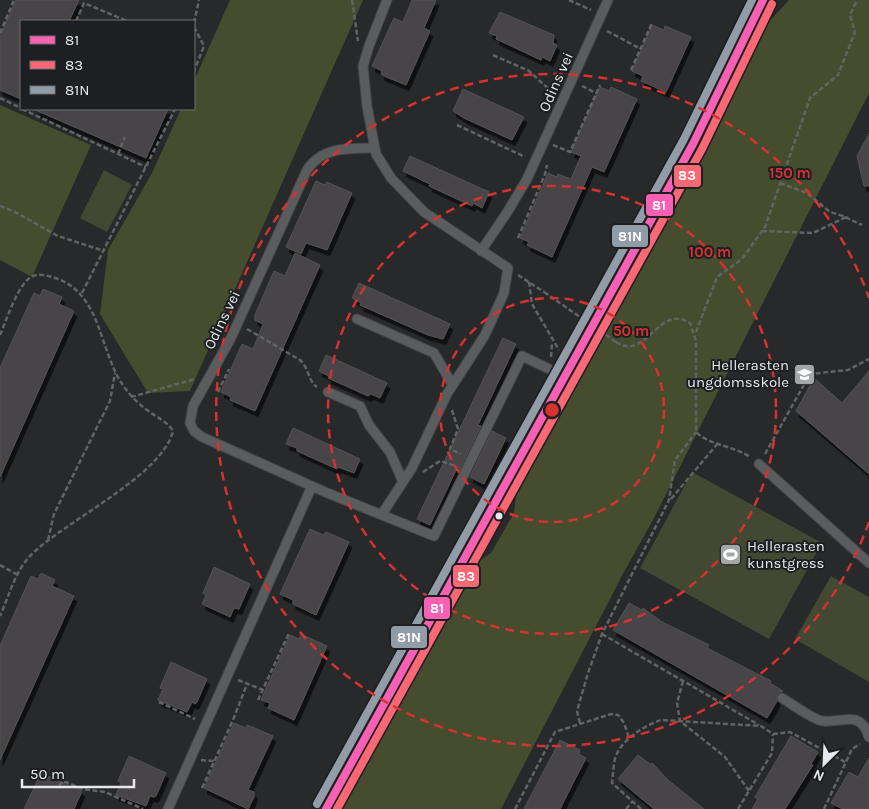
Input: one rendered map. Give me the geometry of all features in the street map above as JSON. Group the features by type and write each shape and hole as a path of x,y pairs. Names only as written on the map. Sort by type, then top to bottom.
{"street":[{"path":"326,809 559,367 704,123 763,0"}],"lane":[{"path":"382,514 412,468 452,384 485,335 504,293 508,268 449,230 411,200 385,171 374,148 363,78 365,56 388,0"},
{"name":"Odins vei","path":"481,251 518,195 535,162 608,0"},
{"name":"Odins vei","path":"374,148 333,151 316,159 310,166 231,338 209,375 191,412 190,423 194,431 202,437 312,486 434,536 466,471"},
{"path":"357,319 434,353 452,384"},
{"path":"466,471 522,356 559,367"},
{"path":"328,392 360,406 369,425 390,452 403,482"},
{"path":"759,464 869,563"},
{"path":"168,809 312,486"},
{"path":"782,698 822,721 849,718 859,721 866,728 869,737"}],"path":[{"path":"0,33 14,0"},
{"path":"195,20 199,0"},
{"path":"352,0 356,34 365,56"},
{"path":"569,0 601,16"},
{"path":"669,500 675,460 696,432 695,333 717,277 742,259 762,231 810,98 838,75 855,32 850,15 857,0"},
{"path":"76,20 85,1 125,20"},
{"path":"632,70 652,23"},
{"path":"596,25 641,49"},
{"path":"195,27 204,46 195,68"},
{"path":"493,55 529,71 563,102"},
{"path":"572,82 596,93"},
{"path":"543,144 570,152 600,85"},
{"path":"0,98 20,107"},
{"path":"26,110 146,167"},
{"path":"82,294 102,250 174,110"},
{"path":"457,125 535,162"},
{"path":"118,154 125,137"},
{"path":"518,238 547,170 543,144"},
{"path":"780,183 807,193 830,212 862,225"},
{"path":"0,206 58,236 102,250"},
{"path":"762,231 813,233 846,217"},
{"path":"0,335 21,287 34,276 40,275 58,279 82,294 90,305 116,371 131,397 147,410 168,422 173,431 170,442 145,470 31,555 18,575 0,616"},
{"path":"559,367 552,340 532,304 529,282 624,346 635,346 644,342 660,325 675,319 690,323 695,333"},
{"path":"260,336 300,360 306,366 312,383 328,392"},
{"path":"552,340 552,354 559,367"},
{"path":"696,432 705,438 743,452 759,464 810,374 848,370 869,359"},
{"path":"48,542 54,514 111,398 116,371"},
{"path":"131,397 209,375"},
{"path":"444,400 451,408 458,430 450,449 472,459"},
{"path":"580,723 577,712 602,634 669,500 718,443"},
{"path":"412,468 425,472 443,461 466,471"},
{"path":"0,565 18,575"},
{"path":"258,700 289,633"},
{"path":"602,634 773,734 790,732 845,762"},
{"path":"227,676 263,690"},
{"path":"683,681 677,703 680,720 725,757 749,791"},
{"path":"202,788 247,684"},
{"path":"159,702 206,723"},
{"path":"515,809 556,732 611,714 618,715 624,723 629,738"},
{"path":"641,809 612,783 615,758 629,738 648,724 661,720 680,720 762,726"},
{"path":"738,809 772,753 773,734"},
{"path":"824,809 852,749 869,742"},
{"path":"209,760 214,761"},
{"path":"59,786 63,781 83,789 105,792 143,809"},
{"path":"626,809 632,802"}],"green space":[{"path":"230,0 363,0 190,391 148,393 100,314 108,250 152,173 181,110 195,110 195,79"},
{"path":"789,0 869,0 869,93 653,520 501,809 338,809 475,564 491,553 514,513 517,488 541,439 717,119 762,29"},
{"path":"0,105 91,145 32,277 0,260"},
{"path":"104,170 132,185 107,232 80,218"},
{"name":"Hellerasten kunstgress","path":"692,472 822,543 769,639 640,568"},
{"path":"831,576 869,597 869,682 795,639"}],"building":[{"path":"16,0 79,0 69,20 20,20 20,99 0,90 0,36"},
{"path":"412,0 436,0 424,28 430,31 406,85 384,76 381,74 382,71 372,66 394,18 403,22"},
{"path":"500,12 554,35 553,43 557,45 550,61 542,57 541,60 496,39 497,36 489,33"},
{"path":"652,25 664,30 665,26 691,37 666,92 641,81 643,76 632,71"},
{"path":"600,87 609,91 611,87 637,99 604,172 592,167 552,257 527,245 529,242 520,238 548,173 557,177 558,174 571,179 581,156 571,152"},
{"path":"463,89 524,117 512,140 453,111"},
{"path":"35,110 168,110 146,158"},
{"path":"869,134 869,186 864,186 857,156"},
{"path":"410,156 489,192 482,208 473,203 472,206 429,186 430,184 403,171"},
{"path":"316,181 325,185 327,182 352,193 327,250 306,243 301,254 286,247"},
{"path":"295,253 320,265 255,411 230,400 231,397 221,392 242,344 253,349 263,324 255,320 255,315 274,271 285,276"},
{"path":"359,283 450,324 443,339 428,335 360,305 361,303 352,298"},
{"path":"43,289 62,297 59,304 74,311 0,477 0,368 34,293 40,296"},
{"path":"503,338 516,344 478,425 481,426 459,471 456,470 430,525 417,519"},
{"path":"326,355 387,383 380,398 371,394 368,396 328,378 329,376 319,371"},
{"path":"869,371 869,474 796,411 814,378 842,403"},
{"path":"293,428 360,459 354,473 338,467 337,469 286,444"},
{"path":"492,431 506,438 484,484 470,477"},
{"path":"310,529 323,535 326,532 349,542 316,615 293,604 293,600 280,594"},
{"path":"214,567 250,584 239,609 234,608 230,617 202,604 206,595 203,593"},
{"path":"41,573 55,580 52,586 74,596 0,760 0,646 31,576 38,579"},
{"path":"629,603 642,610 643,608 662,622 709,645 707,648 771,681 770,683 783,691 777,695 777,701 767,718 613,630"},
{"path":"290,635 299,639 301,635 305,636 327,646 294,720 268,708 270,703 261,700"},
{"path":"171,662 207,679 197,702 195,704 192,702 187,712 158,700 163,689 160,688 161,685"},
{"path":"234,723 246,728 247,725 250,726 273,736 248,790 254,792 254,797 248,809 204,788"},
{"path":"791,736 818,752 811,764 813,765 785,809 752,809 758,799 755,797"},
{"path":"560,740 580,750 579,754 586,758 560,809 524,809"},
{"path":"638,755 650,764 652,763 668,780 704,809 654,809 618,779"},
{"path":"129,756 166,773 156,796 150,796 146,806 116,795 121,783 118,781"},
{"path":"869,758 869,809 843,809 831,803 849,772 858,777"},
{"path":"41,773 82,791 74,809 24,809"}],"transit line":[{"name":"81N","path":"317,804 684,139 752,0"},
{"name":"81","path":"326,809 693,144 763,0"},
{"name":"83","path":"337,809 702,149 772,4"}],"place":[{"name":"Hellerasten ungdomsskole","path":"805,374"},
{"name":"Hellerasten kunstgress","path":"731,555"}]}
